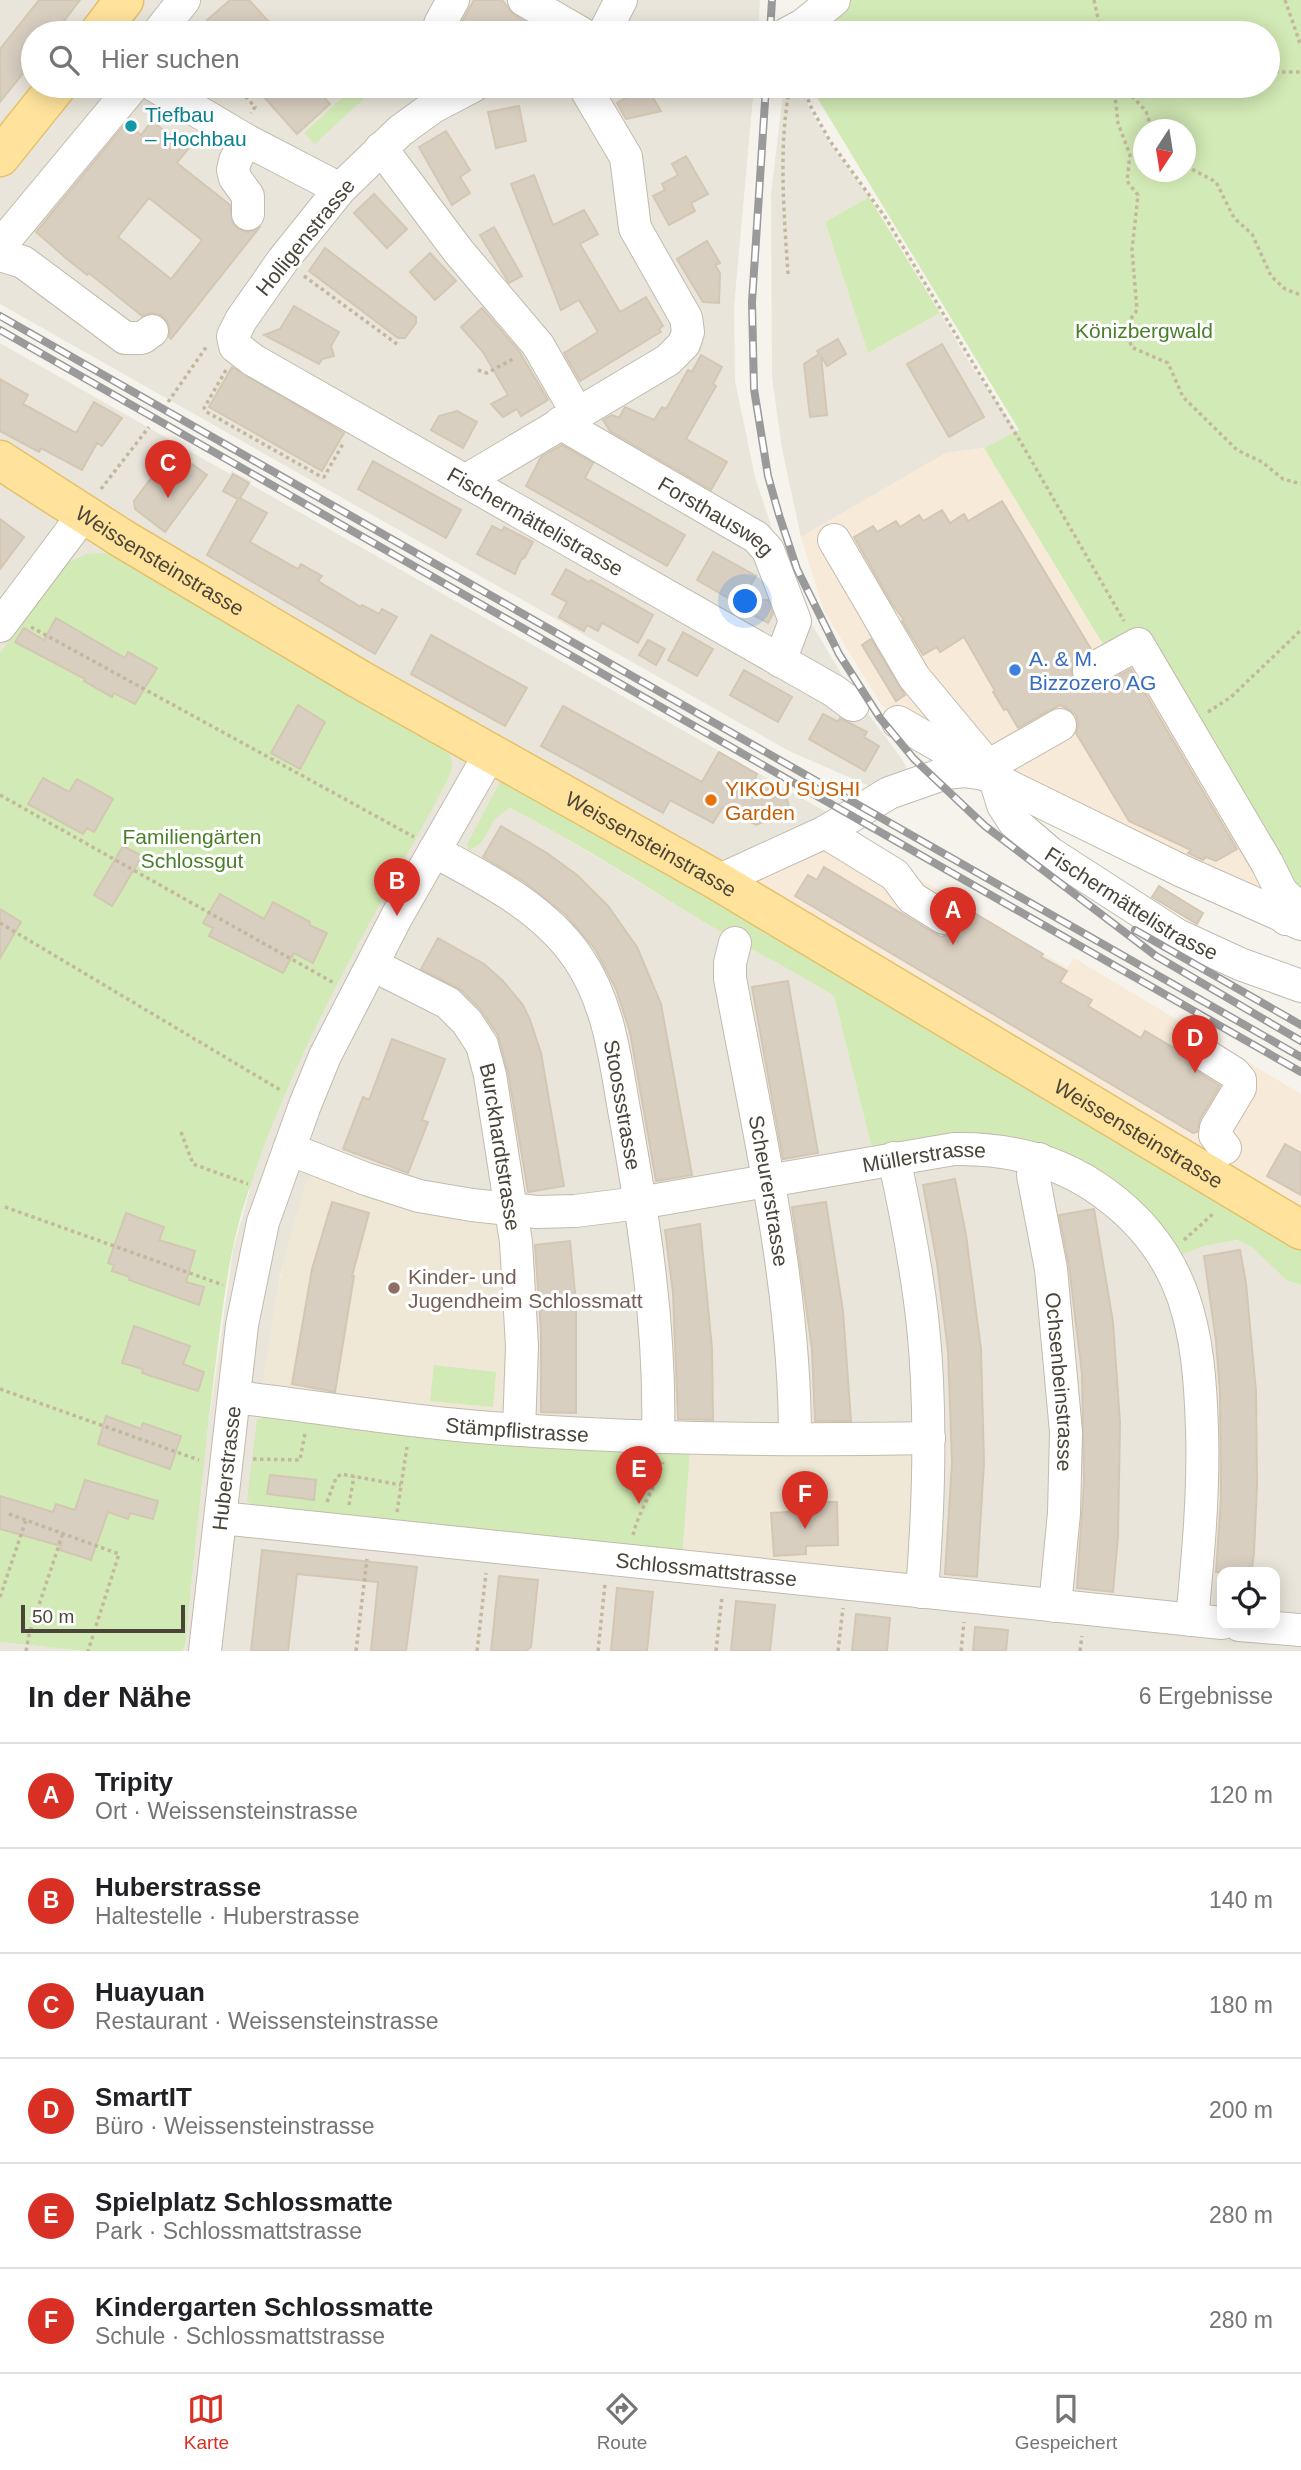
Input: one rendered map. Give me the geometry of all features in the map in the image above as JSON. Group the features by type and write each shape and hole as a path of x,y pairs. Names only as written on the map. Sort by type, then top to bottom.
{"main road":[{"path":"108,21 124,0"},
{"path":"0,157 47,98"},
{"name":"Weissensteinstrasse","path":"0,460 90,505 123,539 359,680 1217,1162 1301,1230"}],"street":[{"path":"168,21 184,0"},
{"path":"524,0 560,21"},
{"path":"610,21 621,0"},
{"path":"808,21 834,0"},
{"path":"0,246 123,98"},
{"path":"176,98 341,189"},
{"name":"Holligenstrasse","path":"227,341 283,260 341,189 400,131 450,98"},
{"path":"465,481 674,356 684,344 688,326 683,310 635,228 626,157 591,98"},
{"path":"246,139 233,170 235,178 248,196 248,214"},
{"path":"381,148 459,252 531,336"},
{"path":"0,255 23,262 125,338 142,338 152,331"},
{"name":"Forsthausweg","path":"531,336 568,418 756,537 768,550 795,621 780,661"},
{"name":"Fischermättelistrasse","path":"227,341 465,481 834,691 853,705"},
{"path":"13,625 90,505"},
{"name":"Fischermättelistrasse","path":"834,540 914,677 989,773 1003,806 1014,822 1050,853 1177,934 1240,964 1301,986"},
{"path":"1089,671 1138,644"},
{"name":"Fischermättelistrasse","path":"1138,644 1267,863 1280,891 1291,901 1294,921"},
{"name":"Fischermättelistrasse","path":"898,722 1097,831 1294,921"},
{"path":"989,773 1060,725"},
{"name":"Huberstrasse","path":"205,1651 242,1325 263,1222 325,1056 373,965 428,847 491,752"},
{"name":"Fischermättelistrasse","path":"718,881 825,832 889,793 946,773 989,773"},
{"path":"825,832 895,875 912,898 944,918"},
{"name":"Stoossstrasse","path":"428,847 531,909 564,940 589,976 607,1018 651,1279 662,1437"},
{"name":"Scheurerstrasse","path":"735,943 730,963 730,978 767,1181 788,1316 793,1368 794,1439"},
{"name":"Burckhardtstrasse","path":"373,965 448,1003 467,1022 482,1045 490,1075 511,1209 520,1306 519,1430"},
{"path":"1202,1053 1234,1073 1240,1080 1240,1088 1216,1128 1217,1162"},
{"path":"1217,1162 1251,1105"},
{"name":"Müllerstrasse","path":"289,1149 419,1196 537,1212 575,1211 639,1203 944,1150 1003,1150 1039,1159 1081,1178 1140,1223 1163,1254 1187,1305 1199,1361 1207,1622"},
{"path":"894,1158 923,1327 929,1438 922,1592"},
{"name":"Ochsenbeinstrasse","path":"1039,1159 1033,1175 1051,1269 1066,1432 1064,1513 1055,1606"},
{"name":"Stämpflistrasse","path":"234,1396 411,1420 519,1430 662,1437 929,1438"},
{"name":"Schlossmattstrasse","path":"221,1518 306,1527 372,1517 489,1547 1207,1622"},
{"path":"1280,1628 1301,1630"}],"path":[{"path":"1094,0 1098,21"},
{"path":"1285,0 1301,46"},
{"path":"1280,72 1301,72"},
{"path":"247,98 255,107"},
{"path":"788,274 783,201 789,98"},
{"path":"808,98 830,141 885,218 1023,446 1138,644"},
{"path":"1115,98 1118,122 1130,155 1127,181 1138,195 1132,250 1137,310 1128,323 1131,347 1168,363 1183,397 1237,450 1262,463 1283,479 1301,484"},
{"path":"1134,98 1146,111 1149,119"},
{"path":"1196,172 1216,182 1234,218 1252,234 1271,276 1285,289 1301,295"},
{"path":"283,260 397,344"},
{"path":"478,370 487,373 531,336"},
{"path":"168,402 227,341"},
{"path":"227,341 205,411 324,477 358,419"},
{"path":"90,505 149,427"},
{"path":"13,625 428,847"},
{"path":"1192,739 1203,716 1231,696 1301,631"},
{"path":"0,795 342,987"},
{"path":"0,923 290,1096"},
{"path":"181,1132 193,1164 256,1187"},
{"path":"5,1207 227,1286"},
{"path":"1163,1254 1187,1238 1214,1213"},
{"path":"0,1389 204,1461"},
{"path":"354,1476 349,1505 372,1517 397,1513 411,1420"},
{"path":"262,1459 300,1460 305,1433"},
{"path":"598,1651 619,1561 642,1506 659,1478 666,1453 662,1437"},
{"path":"306,1527 307,1513 324,1507 336,1478 341,1474 401,1485"},
{"path":"9,1514 119,1554 88,1651"},
{"path":"356,1651 372,1517"},
{"path":"0,1597 26,1520"},
{"path":"26,1651 63,1533"},
{"path":"477,1651 489,1547"},
{"path":"716,1651 725,1572"},
{"path":"838,1651 843,1610"},
{"path":"961,1651 965,1614"}],"shaded area":[{"path":"0,0 122,0 106,21 21,21 21,98 27,98 0,154"},
{"path":"134,0 760,0 759,21 119,21"},
{"path":"59,98 753,98 734,307 735,381 755,477 793,593 854,695 902,759 910,774 874,788 789,751 0,304 0,173"},
{"path":"783,98 806,98 829,142 869,197 825,222 868,353 940,313 972,367 1017,431 984,448 946,453 801,537 782,449 772,377 771,194"},
{"path":"0,343 230,474 232,471 251,481 250,484 842,821 718,881 511,763 482,842 495,819 510,808 547,827 834,996 873,1153 1004,1142 1175,1257 1204,1246 1237,1240 1252,1247 1286,1280 1301,1285 1301,1651 162,1651 203,1465 233,1250 250,1189 0,1197","holes":["307,1181 513,1356 495,1417 263,1386 280,1276"]},
{"path":"984,448 1106,650 1129,639 1286,919 898,722 879,701 824,611 801,537 946,453"},
{"path":"853,835 909,875 927,883 1067,968 1074,958 1301,1094 1301,1231 718,881"},
{"name":"Kinder- und Jugendheim Schlossmatt","path":"316,1175 497,1221 504,1229 508,1409 502,1414 499,1416 263,1386 275,1300 292,1228 307,1181"},
{"path":"690,1447 896,1448 913,1454 913,1569 905,1578 682,1558"},
{"path":"0,1642 85,1651 0,1651"}],"green space":[{"name":"Könizbergwald","path":"846,0 1301,0 1301,942 1286,919 1169,683 1107,651 984,448 1019,430 817,98 1280,98 1280,21 822,21"},
{"path":"342,98 365,98 315,144 304,133"},
{"path":"869,197 940,313 868,353 825,222"},
{"name":"Familiengärten Schlossgut","path":"106,553 444,747 452,761 445,785 359,942 306,1048 281,1103 241,1215 231,1255 222,1316 185,1645 182,1651 85,1651 0,1642 0,653 69,562 87,554"},
{"path":"509,765 1301,1231 1301,1285 1286,1280 1252,1247 1237,1240 1204,1246 1176,1257 1097,1176 873,1153 834,996 510,808 495,819 482,842 469,851 467,844"},
{"path":"434,1365 496,1372 493,1407 430,1401"},
{"path":"269,1415 690,1447 682,1558 254,1506 247,1500 257,1420"}],"building":[{"path":"39,0 80,0 64,21 22,21"},
{"path":"230,0 249,0 268,21 208,21"},
{"path":"474,0 502,0 514,15 524,21 463,21"},
{"path":"21,23 21,76 0,102 0,49"},
{"path":"265,98 325,98 330,104 297,134"},
{"path":"626,98 653,98 661,111 626,119 617,103"},
{"path":"519,106 526,141 496,148 488,112"},
{"path":"152,121 188,149 177,163 230,205 233,224 238,229 247,232 259,228 171,339 167,321 160,315 151,313 142,316 36,232 126,123 141,135","holes":["149,198 202,240 171,279 118,237"]},
{"path":"446,131 470,170 460,177 470,193 452,205 419,147"},
{"path":"686,156 708,194 691,203 695,211 669,225 653,196 665,190 662,184 678,175 672,164"},
{"path":"534,175 553,225 584,210 598,234 580,244 620,312 646,297 663,326 659,329 661,332 580,381 564,353 598,332 579,300 561,310 511,184"},
{"path":"374,194 407,229 387,248 354,213"},
{"path":"494,227 522,276 509,283 480,235"},
{"path":"707,241 720,263 715,265 720,273 719,303 703,302 677,259"},
{"path":"325,248 416,317 416,323 405,338 398,338 309,271"},
{"path":"430,253 456,281 435,300 410,272"},
{"path":"294,306 339,332 331,346 334,356 322,359 319,364 264,335 280,329"},
{"path":"482,308 519,351 548,400 521,416 517,409 503,417 491,404 508,395 483,352 461,327"},
{"path":"838,339 846,354 827,366 821,356 827,415 810,417 804,364 819,354 817,351"},
{"path":"942,344 984,417 949,437 907,364"},
{"path":"701,355 722,367 713,384 716,386 686,439 727,462 711,490 610,431 603,420 612,415 619,418 625,407 654,420 662,407 666,409 688,370 692,372"},
{"path":"232,367 344,433 322,471 209,407"},
{"path":"0,379 28,395 23,404 76,433 94,402 122,418 102,446 97,443 82,470 41,448 39,452 0,431"},
{"path":"457,411 477,422 463,448 431,430 439,416"},
{"path":"562,445 593,463 585,478 685,535 667,566 526,486 541,457"},
{"path":"166,458 185,472 192,464 207,475 165,532 135,509 134,501"},
{"path":"373,461 461,510 446,538 358,489"},
{"path":"233,474 249,483 240,498 267,513 250,542 298,569 301,564 322,576 318,581 361,607 362,605 379,614 382,609 397,617 375,654 207,555 238,499 223,491"},
{"path":"1002,501 1091,649 1073,662 1073,680 1080,687 1089,689 1131,669 1237,849 1216,861 1206,857 1203,860 1188,853 1191,850 1129,821 1076,733 1076,715 1060,705 1018,728 993,692 995,691 964,637 940,652 937,647 923,655 854,537 873,526 877,532 896,521 900,527 919,515 923,521 942,510 950,523 964,514 968,521"},
{"path":"0,519 24,537 0,569"},
{"path":"492,526 502,531 504,527 533,542 515,574 477,554"},
{"path":"713,552 756,576 742,600 768,600 773,614 768,623 697,580"},
{"path":"566,569 653,615 638,643 602,623 598,631 587,625 584,631 559,617 567,602 552,594"},
{"path":"56,618 125,658 128,652 157,668 135,704 114,693 112,697 84,681 85,679 15,642 24,628 44,640"},
{"path":"683,632 713,649 697,676 668,660"},
{"path":"431,635 527,688 505,726 411,674"},
{"path":"871,639 905,695 896,701 862,645"},
{"path":"648,640 665,649 656,665 639,655"},
{"path":"744,670 792,697 778,722 730,695"},
{"path":"298,705 325,722 300,769 271,753"},
{"path":"563,706 702,782 719,752 757,774 755,779 787,799 790,811 778,814 774,812 769,820 756,825 723,807 713,823 670,800 663,813 541,746"},
{"path":"823,714 838,722 840,718 867,732 864,737 879,746 865,771 809,739"},
{"path":"43,778 69,792 77,779 113,799 94,832 87,828 83,834 28,804"},
{"path":"501,826 547,853 577,875 608,906 637,947 661,1004 692,1175 656,1181 630,1032 616,989 595,949 566,915 523,881 483,857"},
{"path":"123,846 142,856 112,906 94,895"},
{"path":"824,867 941,937 953,934 960,927 961,905 1067,971 1060,982 1092,1000 1088,1006 1141,1038 1145,1031 1184,1054 1186,1062 1192,1068 1220,1086 1200,1119 1197,1132 1193,1133 795,896 808,875 817,880"},
{"path":"1159,886 1203,913 1197,924 1152,897"},
{"path":"220,894 264,919 273,902 327,933 313,963 294,953 283,973 209,936 213,928 203,923"},
{"path":"0,909 21,922 0,958"},
{"path":"438,938 484,964 523,1005 541,1053 564,1186 528,1192 508,1072 498,1035 480,1009 461,990 421,969"},
{"path":"788,981 818,1153 783,1159 752,987"},
{"path":"392,1039 445,1059 422,1120 428,1122 408,1173 343,1149 363,1097 369,1100"},
{"path":"1285,1144 1301,1153 1301,1195 1267,1176"},
{"path":"955,1179 966,1235 981,1349 984,1463 977,1577 945,1574 952,1463 948,1351 937,1263 923,1185"},
{"path":"332,1202 369,1213 352,1276 335,1392 292,1384 312,1269"},
{"path":"826,1202 843,1311 851,1421 815,1421 812,1349 792,1207"},
{"path":"1094,1209 1113,1322 1120,1423 1118,1536 1113,1592 1077,1588 1084,1482 1082,1374 1069,1266 1059,1215"},
{"path":"126,1213 164,1227 159,1240 195,1251 186,1282 204,1287 199,1305 129,1280 130,1277 112,1271 114,1265 108,1263"},
{"path":"700,1224 712,1348 713,1420 678,1419 673,1293 665,1230"},
{"path":"570,1241 576,1303 576,1413 541,1412 541,1332 535,1245"},
{"path":"1240,1250 1246,1283 1256,1391 1257,1485 1252,1567 1217,1567 1217,1572 1216,1572 1221,1498 1220,1393 1204,1256"},
{"path":"134,1326 190,1346 183,1364 204,1372 198,1391 142,1373 143,1369 122,1363"},
{"path":"106,1416 141,1429 143,1423 181,1436 170,1469 98,1444"},
{"path":"270,1475 316,1480 314,1500 267,1494"},
{"path":"85,1480 158,1501 153,1519 130,1513 128,1519 108,1512 91,1560 60,1550 61,1546 0,1529 0,1496 53,1512 56,1504 75,1510"},
{"path":"804,1502 837,1502 838,1545 806,1546 806,1554 774,1556 771,1513 804,1511"},
{"path":"262,1550 417,1567 406,1651 371,1651 378,1582 297,1574 288,1651 251,1651"},
{"path":"499,1576 538,1580 531,1647 526,1651 491,1651"},
{"path":"617,1588 653,1592 647,1651 611,1651"},
{"path":"736,1601 775,1605 770,1651 731,1651"},
{"path":"856,1614 890,1618 887,1651 852,1651"},
{"path":"975,1627 1008,1630 1006,1651 973,1651"}],"railway":[{"path":"771,21 772,0"},
{"path":"765,98 752,302 754,389 768,476 779,515 797,569 839,654 880,718 914,759 985,826 1156,956 1301,1041"},
{"path":"0,316 1301,1057"},
{"path":"0,330 1301,1072"},
{"path":"1135,930 1301,1025"}],"place":[{"name":"Tiefbau – Hochbau","path":"131,126"},
{"name":"Huayuan","path":"168,498"},
{"name":"A. & M. Bizzozero AG","path":"1015,670"},
{"name":"YIKOU SUSHI Garden","path":"711,800"},
{"name":"Huberstrasse","path":"397,916"},
{"name":"Tripity","path":"953,945"},
{"name":"SmartIT","path":"1195,1073"},
{"name":"Kinder- und Jugendheim Schlossmatt","path":"394,1288"},
{"name":"Spielplatz Schlossmatte","path":"639,1504"},
{"name":"Kindergarten Schlossmatte","path":"805,1529"}]}
